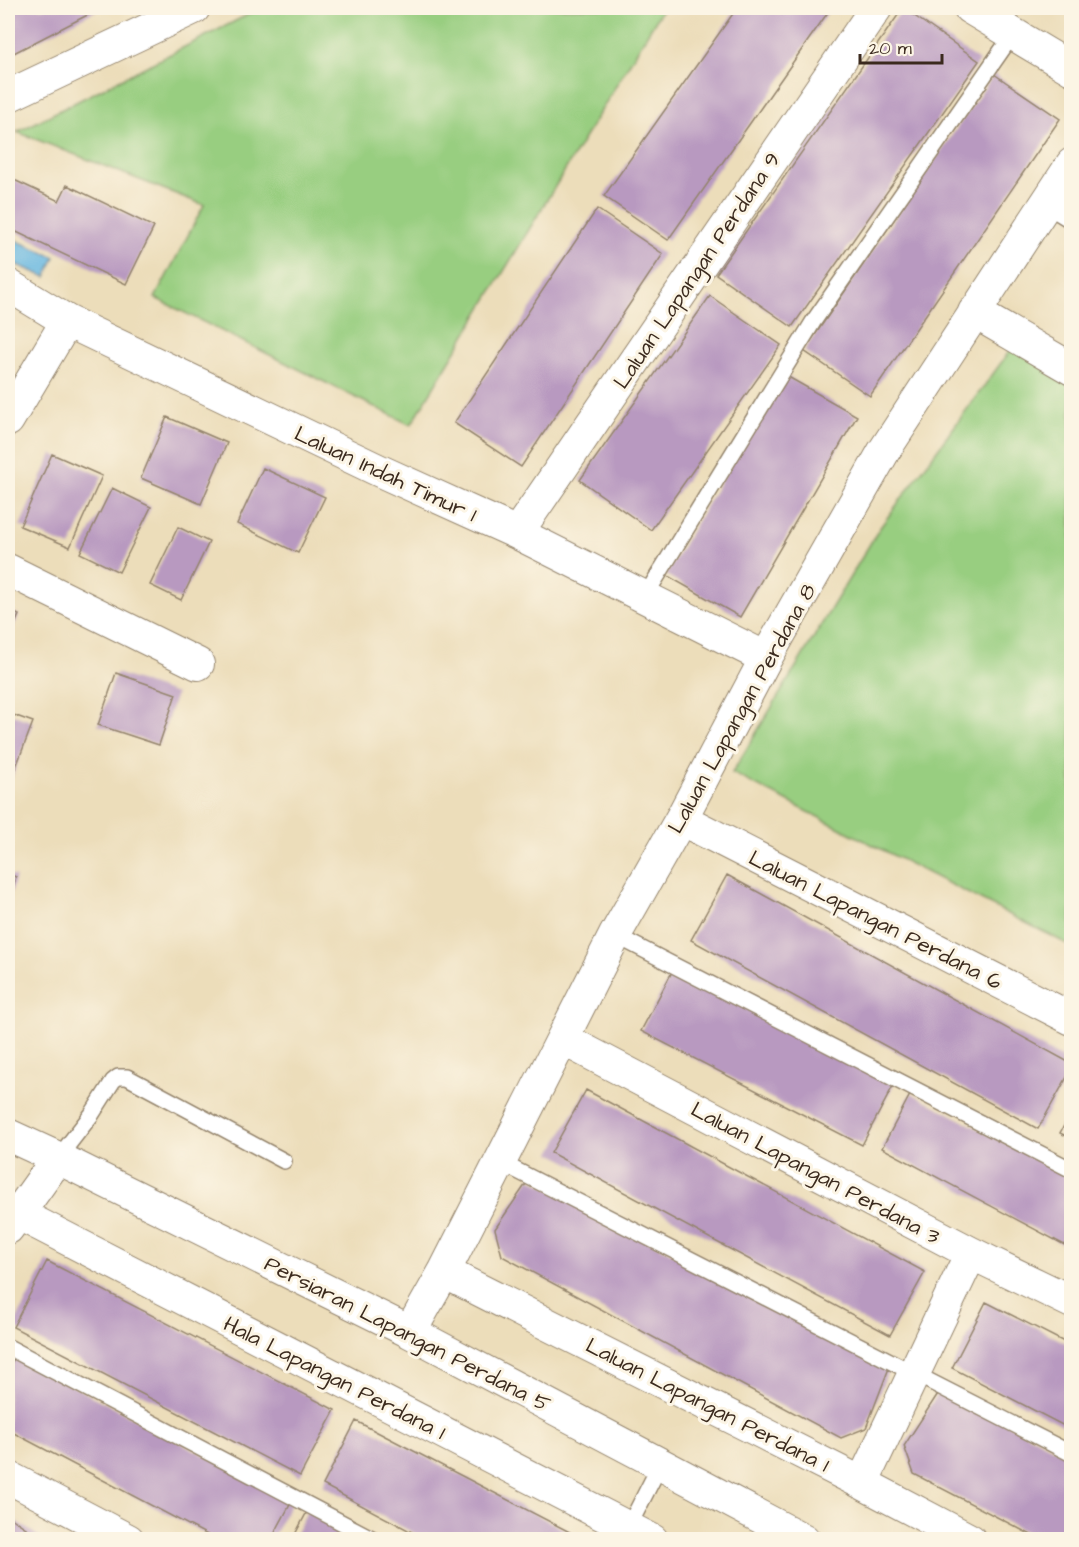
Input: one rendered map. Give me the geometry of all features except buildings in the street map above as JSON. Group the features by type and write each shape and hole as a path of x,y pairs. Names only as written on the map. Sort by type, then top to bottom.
{"street":[{"path":"8,96 194,8"},
{"name":"Laluan Lapangan Perdana 9","path":"516,533 876,8"},
{"path":"970,8 1071,69"},
{"name":"Laluan Lapangan Perdana 8","path":"410,1332 444,1272 615,935 681,819 766,658 884,452 974,312 1059,213 1071,164"},
{"name":"Laluan Indah Timur 1","path":"8,285 67,321 378,470 516,533 766,658"},
{"path":"974,312 1071,369"},
{"path":"8,420 67,321"},
{"path":"8,570 198,664"},
{"name":"Laluan Lapangan Perdana 6","path":"681,819 1071,1018"},
{"name":"Laluan Lapangan Perdana 3","path":"563,1039 971,1253 1071,1302"},
{"name":"Persiaran Lapangan Perdana 5","path":"8,1135 410,1332 804,1539"},
{"path":"13,1220 58,1158"},
{"name":"Hala Lapangan Perdana 1","path":"13,1220 634,1536"},
{"path":"862,1482 971,1253"},
{"name":"Laluan Lapangan Perdana 1","path":"444,1272 862,1482 970,1539"},
{"path":"8,1477 119,1538"}],"lane":[{"path":"644,598 813,322 1013,34"},
{"path":"615,935 1071,1170"},
{"path":"58,1158 92,1114 113,1081 118,1077 127,1077 284,1161"},
{"path":"500,1162 1071,1454"},
{"path":"8,1347 375,1539"},
{"path":"634,1536 660,1465"}],"green space":[{"path":"261,8 663,8 411,425 155,298 204,205 17,132"},
{"path":"1012,348 1071,384 1071,946 732,773 879,529"}],"water":[{"path":"15,240 55,257 46,277 8,261"}]}
